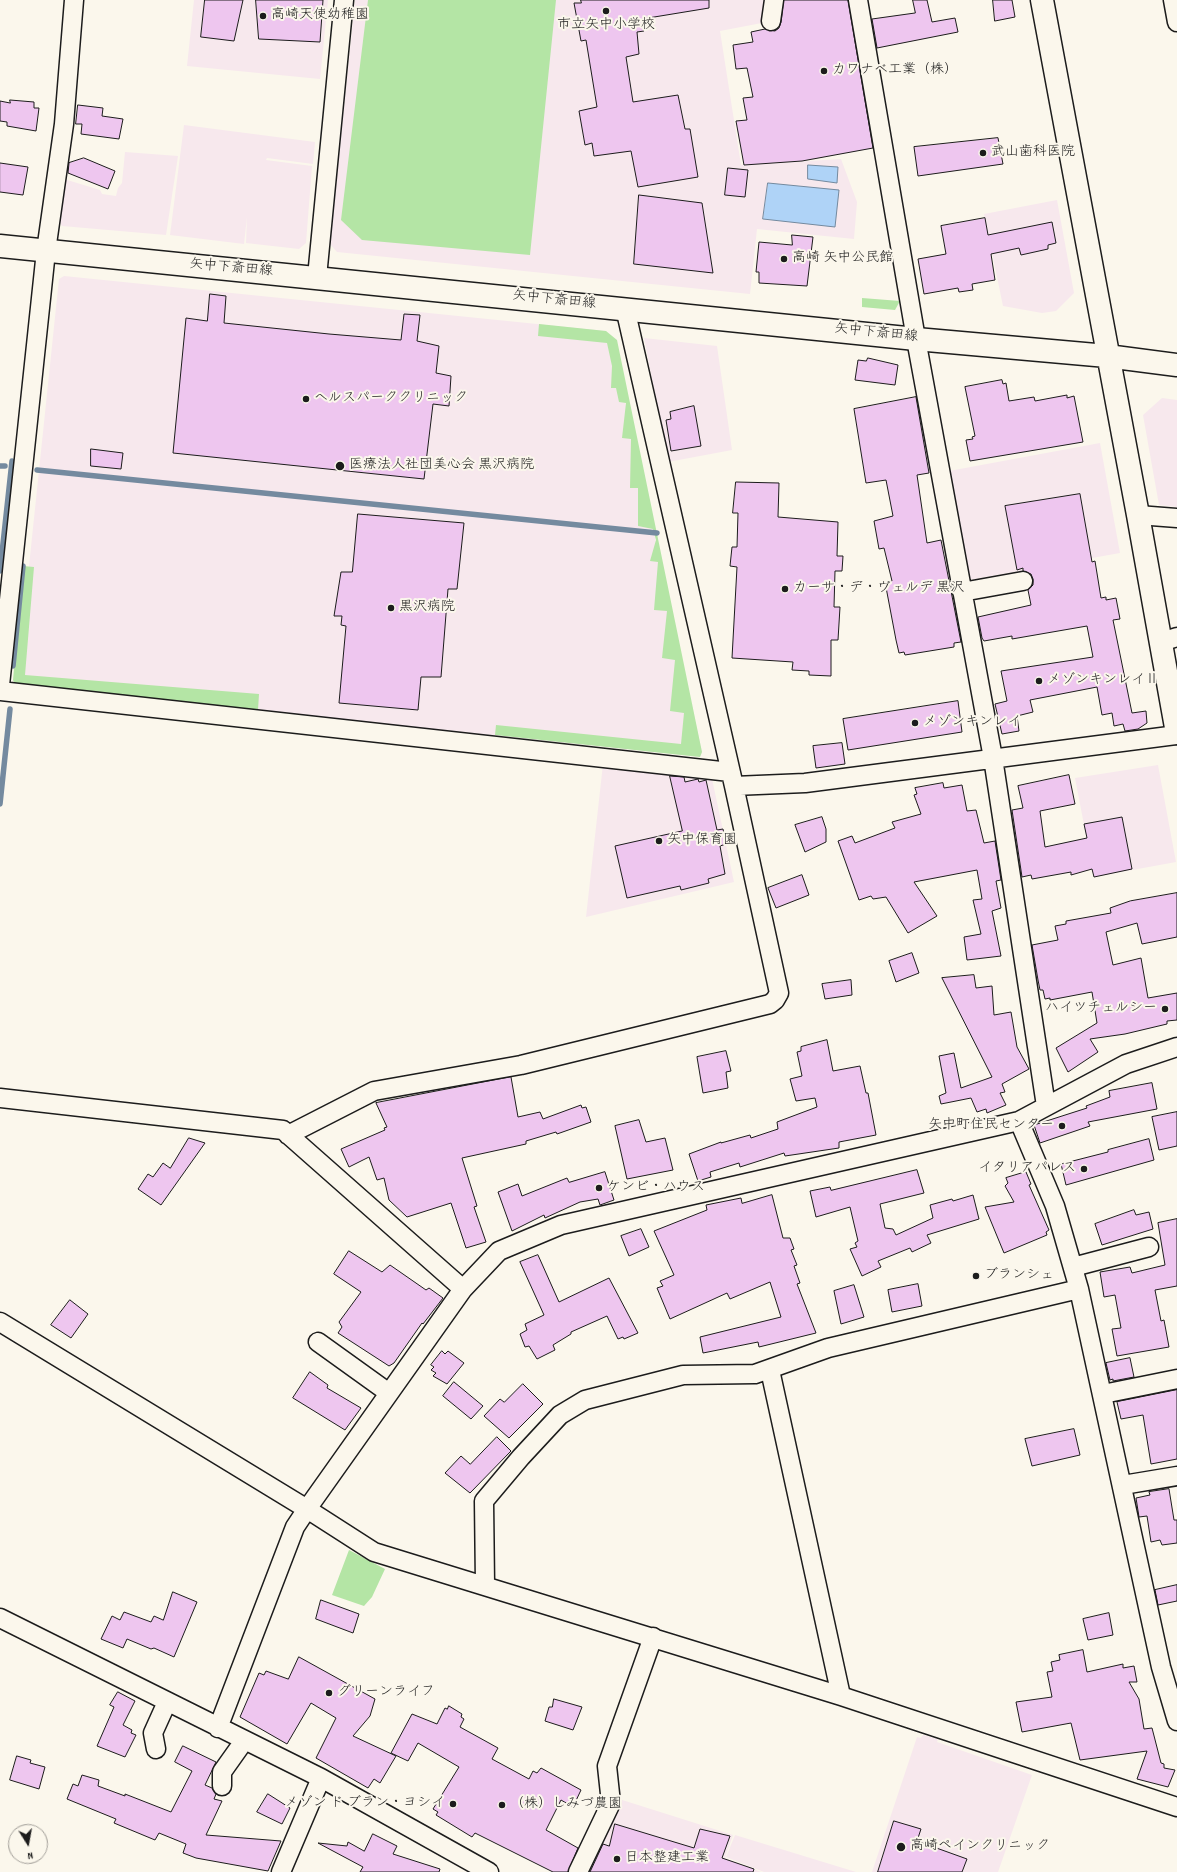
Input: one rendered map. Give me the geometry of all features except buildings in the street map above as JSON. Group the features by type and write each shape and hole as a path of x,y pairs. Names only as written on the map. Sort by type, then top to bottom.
{"street":[{"path":"0,685 46,251 64,124 74,0"},
{"path":"317,277 344,0"},
{"path":"771,21 774,0"},
{"path":"858,0 916,339 993,758 1046,1106"},
{"path":"0,691 732,779 805,783 1177,734 1169,639 1138,515 1107,356 1042,0"},
{"path":"1173,0 1177,22"},
{"name":"矢中下斎田線","path":"0,246 625,308 916,339 1107,356 1177,365"},
{"path":"288,1135 374,1091 521,1065 770,1004 775,1000 779,993 625,308"},
{"path":"1138,515 1177,518"},
{"path":"962,592 1024,581"},
{"path":"218,1728 295,1528 463,1290 499,1251 562,1225 1019,1121 1126,1064 1177,1047"},
{"path":"0,1098 283,1130 463,1290"},
{"path":"1019,1121 1055,1206 1080,1289 1161,1667 1177,1721"},
{"path":"1073,1267 1149,1247"},
{"path":"485,1585 484,1501 521,1457 560,1415 584,1400 683,1375 755,1374 770,1370 828,1348 1080,1289"},
{"path":"0,1322 307,1509 374,1552 841,1696 1177,1807"},
{"path":"318,1342 389,1393"},
{"path":"770,1370 841,1696"},
{"path":"1103,1394 1177,1379"},
{"path":"1123,1485 1177,1476"},
{"path":"0,1618 244,1741 321,1778 489,1872"},
{"path":"578,1872 611,1803 607,1766 653,1637"},
{"path":"156,1749 153,1733 167,1702"},
{"path":"222,1786 222,1772 244,1741"},
{"path":"281,1872 321,1778"}],"shaded area":[{"path":"194,0 328,0 320,79 187,66"},
{"path":"355,0 768,0 767,22 720,31 741,165 841,159 857,202 854,239 757,229 750,294 337,252 330,244"},
{"path":"184,125 315,142 313,164 267,158 266,160 312,166 306,243 299,249 246,243 247,217 244,244 170,235"},
{"path":"125,152 178,156 166,235 62,226 57,218 64,179 100,190 102,194 116,196 118,188 122,183"},
{"path":"1057,200 1074,293 1056,311 1042,313 1003,306 984,214"},
{"name":"医療法人社団美心会 黒沢病院","path":"64,276 606,331 611,337 702,752 700,757 22,686 17,681 59,279"},
{"path":"644,338 717,346 732,450 668,462"},
{"path":"1162,398 1177,400 1177,507 1159,505 1143,415"},
{"path":"1100,443 1120,553 969,580 949,471"},
{"path":"603,764 711,774 734,882 586,917"},
{"path":"1158,765 1176,862 1094,877 1075,778"},
{"path":"923,1735 938,1739 937,1742 1032,1775 998,1872 872,1872 917,1737 921,1738"},
{"name":"日本整建工業","path":"619,1799 733,1835 725,1858 761,1872 582,1872"},
{"path":"735,1835 856,1872 764,1872 726,1857"}],"green space":[{"path":"368,0 556,0 530,255 362,240 341,220"},
{"path":"862,298 900,301 895,310 862,307"},
{"path":"539,324 606,331 617,340 702,752 700,757 495,735 496,725 681,744 684,713 670,711 675,660 662,658 667,611 654,610 658,562 650,561 656,540 653,529 638,526 638,488 630,488 631,439 622,438 626,403 619,402 616,388 611,388 612,366 607,343 538,336"},
{"path":"23,566 34,567 25,675 259,694 258,710 16,686 13,680"},
{"path":"349,1550 385,1569 372,1597 364,1606 332,1595"}],"water":[{"path":"808,165 838,167 837,183 808,179"},
{"path":"768,183 839,190 835,227 763,219"}],"waterway":[{"path":"0,571 12,461"},
{"path":"0,466 5,466"},
{"path":"37,470 657,533"},
{"path":"13,666 23,566"},
{"path":"0,804 10,709"}],"place":[{"name":"市立矢中小学校","path":"606,11"},
{"name":"高崎天使幼稚園","path":"263,16"},
{"name":"カワナベ工業（株）","path":"824,71"},
{"name":"武山歯科医院","path":"983,153"},
{"name":"高崎 矢中公民館","path":"784,259"},
{"name":"ヘルスパーククリニック","path":"306,399"},
{"name":"医療法人社団美心会 黒沢病院","path":"340,466"},
{"name":"カーサ・デ・ヴェルデ 黒沢","path":"785,589"},
{"name":"黒沢病院","path":"391,608"},
{"name":"メゾンキンレイⅡ","path":"1039,681"},
{"name":"メゾンキンレイ","path":"915,723"},
{"name":"矢中保育園","path":"659,841"},
{"name":"ハイツチェルシー","path":"1165,1009"},
{"name":"矢中町住民センター","path":"1062,1126"},
{"name":"イタリアパレス","path":"1084,1169"},
{"name":"ケンビ・ハウス","path":"599,1188"},
{"name":"ブランシェ","path":"976,1276"},
{"name":"グリーンライフ","path":"329,1693"},
{"name":"メゾン ド ブラン・ヨシイ","path":"453,1804"},
{"name":"（株）しみづ農園","path":"502,1805"},
{"name":"高崎ペインクリニック","path":"901,1847"},
{"name":"日本整建工業","path":"617,1859"}]}
